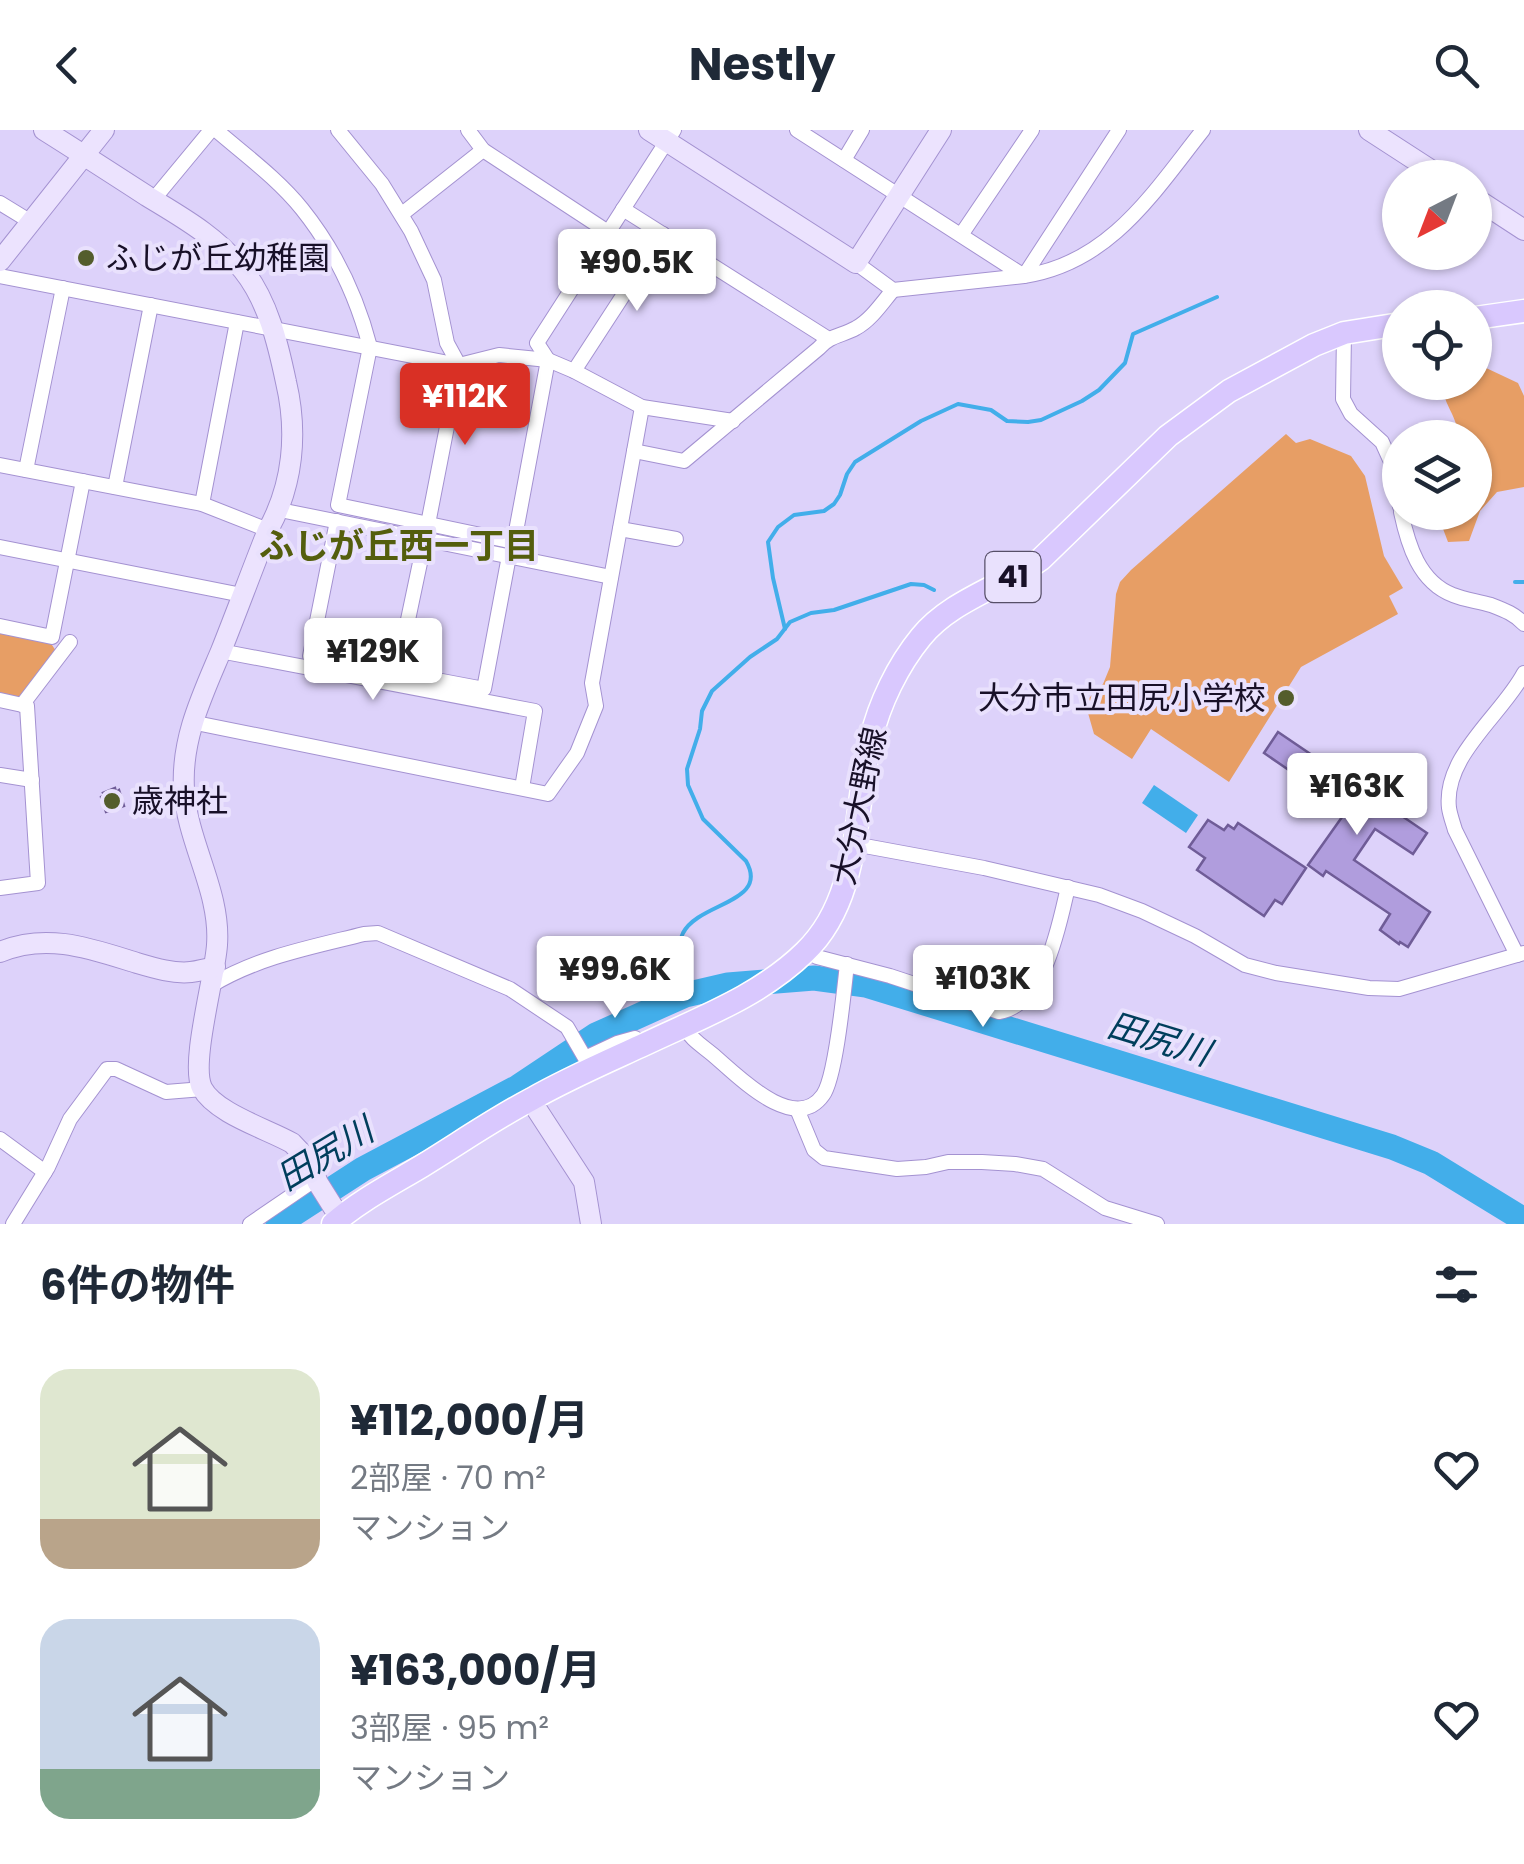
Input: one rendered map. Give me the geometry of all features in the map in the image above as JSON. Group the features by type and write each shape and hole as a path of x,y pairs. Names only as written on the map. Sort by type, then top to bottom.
{"main road":[{"path":"1492,316 1524,312"},
{"name":"大分大野線","path":"335,1215 530,1099 684,1027 765,984 798,958 831,918 844,888 878,716 910,652 928,630 952,609 1040,559 1168,436 1214,401 1314,345 1344,333 1382,327"}],"street":[{"path":"44,130 179,214 220,245 245,272 274,329 292,420 290,474 280,510 268,530 191,722 184,767 189,825 217,920 198,1078 210,1098 228,1111 297,1147 308,1160 335,1215"},
{"path":"0,261 104,130"},
{"path":"153,200 213,130 284,190 323,237 345,276 370,347 338,505 509,556 611,577"},
{"path":"338,130 402,214 434,280 447,343 459,364 398,672"},
{"path":"468,130 484,150 608,232"},
{"path":"797,130 1024,276"},
{"path":"844,160 862,130"},
{"path":"856,263 941,130"},
{"path":"961,236 1032,130"},
{"path":"1024,276 1119,130"},
{"path":"634,451 684,461 827,338 857,328 893,290 1042,274 1070,264 1102,244 1134,216 1201,130"},
{"path":"1369,130 1415,160"},
{"path":"280,510 337,522 514,542 548,360 537,343 623,209 663,134 893,290"},
{"path":"402,214 484,150"},
{"path":"0,203 31,222"},
{"path":"623,209 827,338"},
{"path":"1492,209 1524,230"},
{"path":"574,371 663,234"},
{"path":"0,276 459,364 499,355 548,360 642,408 733,421"},
{"path":"26,470 62,288"},
{"path":"115,487 151,305"},
{"path":"202,504 237,322"},
{"path":"1344,333 1343,399 1351,414 1382,442"},
{"path":"191,722 548,794 577,753 596,706 592,683 642,408"},
{"path":"0,465 202,504 268,530"},
{"path":"0,626 52,637 83,481"},
{"path":"337,522 310,656 484,688 509,556"},
{"path":"620,529 676,539"},
{"path":"1406,530 1421,570 1440,588 1506,610 1524,624"},
{"path":"0,547 242,595"},
{"path":"22,704 70,642"},
{"path":"220,652 535,711 522,788"},
{"path":"854,844 1099,895 1195,936 1245,966 1399,990 1520,954 1455,830 1449,808 1450,787 1464,756 1524,673"},
{"path":"0,700 27,706 38,883 0,888"},
{"path":"0,775 32,780"},
{"path":"798,958 818,957 999,1012 1012,1010 1028,996 1041,974 1056,940 1068,887"},
{"path":"0,952 54,942 170,970 213,976 378,933 510,989 570,1030 585,1058 635,1038 644,1044"},
{"path":"684,1027 690,1037 754,1092 797,1109 810,1106 822,1097 828,1084 846,964"},
{"path":"13,1224 45,1172 66,1127 107,1069 116,1069 166,1092 203,1089"},
{"path":"530,1099 584,1182 591,1224"},
{"path":"797,1109 814,1150 824,1158 897,1169 965,1162 1043,1169 1105,1208 1157,1224"},
{"path":"0,1139 45,1172"},
{"path":"250,1224 317,1181"}],"shaded area":[{"path":"1492,371 1518,383 1524,396 1524,487 1497,492 1492,498 1492,420 1455,420 1446,400 1492,400"},
{"path":"1286,434 1296,443 1310,439 1351,456 1365,476 1384,556 1403,588 1389,596 1398,614 1301,667 1229,782 1151,729 1132,759 1094,734 1086,706 1110,667 1120,582"},
{"path":"1443,530 1473,530 1469,541 1448,542"},
{"path":"0,633 50,642 56,651 20,698 0,694"}],"water":[{"path":"1154,785 1198,815 1186,833 1142,803"}],"building":[{"path":"1278,732 1427,833 1413,854 1375,829 1354,860 1430,912 1408,947 1380,930 1390,914 1326,871 1323,876 1308,865 1347,810 1264,753"},
{"name":"歳神社","path":"115,788 124,806 106,812 101,797"},
{"path":"1208,820 1224,830 1228,825 1234,829 1238,823 1306,868 1282,904 1275,900 1264,916 1197,870 1205,858 1189,847"}],"waterway":[{"path":"785,629 768,542 778,527 794,515 824,511 834,504 855,462 921,421 958,404 991,410 1007,421 1041,420 1099,390 1125,363 1133,334 1217,297"},
{"path":"1515,582 1524,582"},
{"path":"670,1003 675,958 683,933 691,923 741,894 749,886 751,875 746,861 703,819 688,785 687,769 702,711 712,691 777,639 790,622 911,584 934,590"},
{"name":"田尻川","path":"278,1224 363,1169 518,1087 596,1035 685,995 728,985 814,978 866,985 1392,1147 1431,1163 1524,1220"}],"place":[{"name":"ふじが丘幼稚園","path":"86,258"},
{"name":"大分市立田尻小学校","path":"1286,698"},
{"name":"歳神社","path":"112,801"}],"district":[{"name":"ふじが丘西一丁目","path":"399,546"}]}
